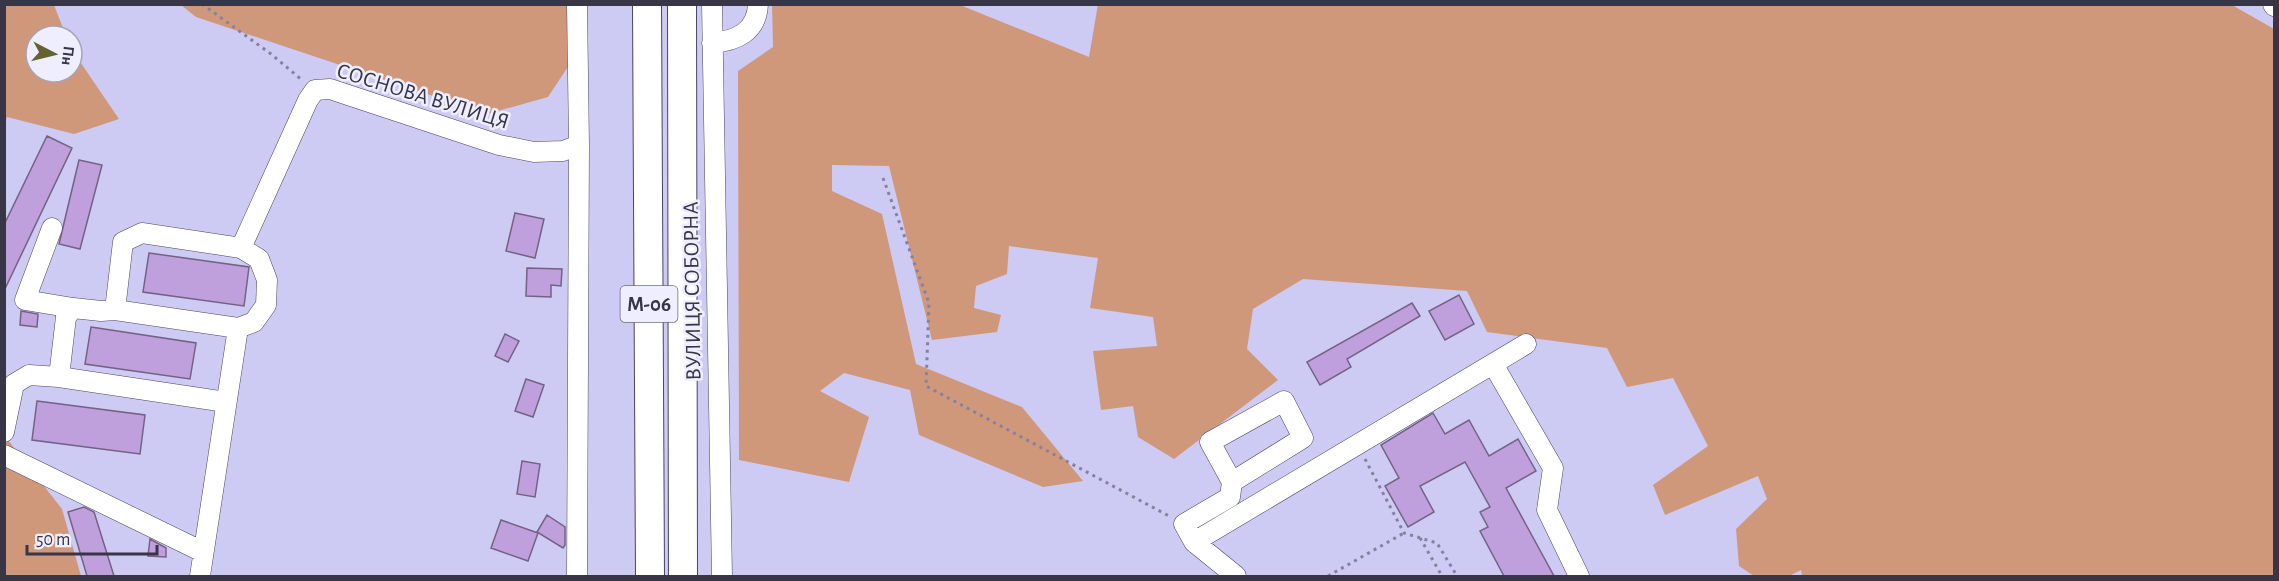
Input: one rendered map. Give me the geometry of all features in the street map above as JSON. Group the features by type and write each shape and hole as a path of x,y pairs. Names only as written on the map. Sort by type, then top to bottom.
{"highway":[{"name":"М-06","path":"647,4 651,576"},
{"name":"М-06","path":"682,4 683,576"}],"street":[{"path":"576,576 579,145 577,4"},
{"name":"ВУЛИЦЯ СОБОРНА","path":"712,4 722,576"},
{"path":"712,43 727,42 748,31 758,14 758,4"},
{"name":"СОСНОВА ВУЛИЦЯ","path":"241,248 308,100 315,90 330,89 499,145 534,152 563,151 579,145"},
{"path":"52,228 25,300 73,308 115,310 238,328 254,322 266,305 267,280 259,259 241,248 142,233 123,242 115,310"},
{"path":"59,377 66,317 73,308"},
{"path":"200,576 238,328"},
{"path":"1194,542 1526,344"},
{"path":"1492,364 1553,468 1547,510 1579,576"},
{"path":"4,432 14,384 29,375 59,377 226,402"},
{"path":"1232,482 1303,438 1284,401 1210,442 1232,482 1230,497 1184,524 1194,542 1236,576"},
{"path":"4,454 203,552"}],"path":[{"path":"202,4 271,54 315,90"},
{"path":"883,178 929,303 926,386 1184,524"},
{"path":"1357,445 1404,533 1437,543 1457,576"},
{"path":"1328,576 1404,533"},
{"path":"1420,538 1442,576"}],"shaded area":[{"path":"5,4 54,5 61,24 24,24 24,84 84,84 84,68 119,119 74,134 7,117 5,123"},
{"path":"772,4 960,5 1089,57 1098,4 2232,5 2274,29 2274,576 1802,576 1801,570 1789,576 1754,576 1739,566 1736,529 1767,499 1758,476 1665,515 1653,485 1708,446 1673,378 1627,387 1607,348 1487,332 1467,291 1303,279 1253,309 1247,349 1278,380 1174,459 1138,437 1133,406 1101,410 1093,351 1157,346 1153,317 1090,308 1098,258 1009,246 1007,274 976,286 974,308 1001,315 997,332 932,340 889,166 832,165 832,191 882,214 916,364 1022,407 1083,481 1043,487 919,435 910,390 844,373 820,391 869,417 849,482 739,460 738,71 773,47"},
{"path":"181,5 575,5 577,53 548,97 487,114 196,17"},
{"path":"4,435 62,509 81,576 5,576"}],"building":[{"path":"47,136 72,148 4,291 4,225"},
{"path":"79,160 102,165 80,249 59,244"},
{"path":"515,213 544,219 535,258 506,251"},
{"path":"149,253 249,267 244,306 143,292"},
{"path":"527,268 562,269 561,286 551,285 551,297 526,296"},
{"path":"1459,295 1474,324 1445,340 1429,311"},
{"path":"1412,303 1420,316 1347,359 1351,367 1320,385 1307,362"},
{"path":"21,311 38,314 37,327 20,325"},
{"path":"91,327 196,343 190,379 85,364"},
{"path":"505,334 519,341 508,362 495,356"},
{"path":"526,379 544,385 533,417 515,411"},
{"path":"37,401 145,415 140,454 32,440"},
{"path":"1433,413 1445,434 1469,420 1489,456 1518,439 1536,471 1506,488 1554,576 1504,576 1480,531 1488,527 1480,512 1490,507 1465,462 1420,486 1434,512 1408,527 1385,486 1399,478 1381,445"},
{"path":"522,461 540,464 535,497 517,494"},
{"path":"84,507 94,512 114,576 87,576 68,512"},
{"path":"547,515 565,527 563,548 537,532"},
{"path":"501,520 538,533 528,561 491,548"},
{"path":"150,539 166,548 166,557 148,556"}]}
